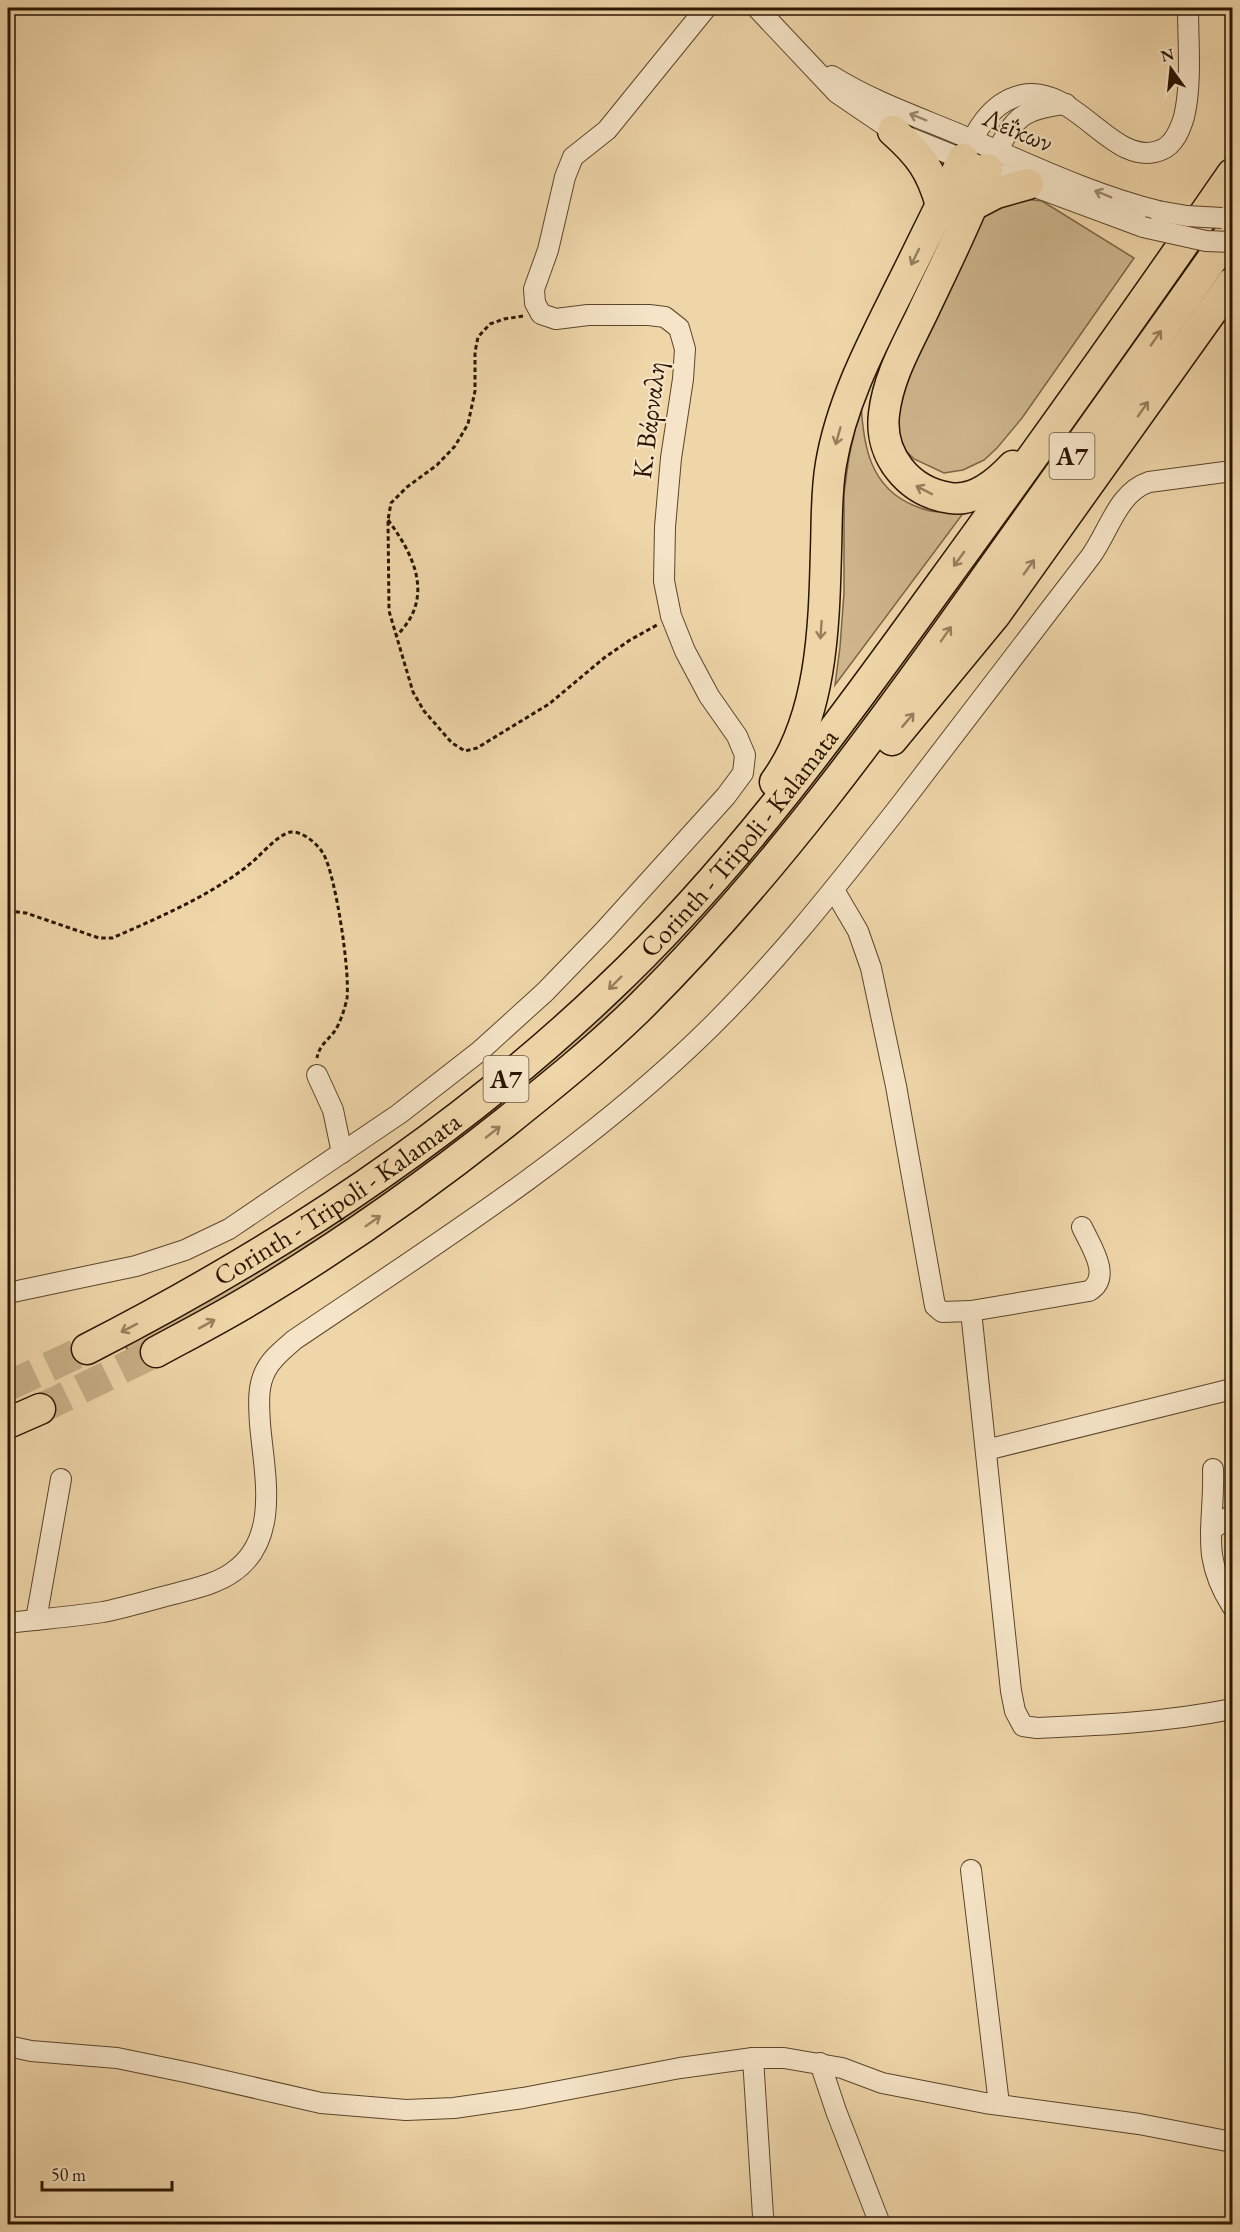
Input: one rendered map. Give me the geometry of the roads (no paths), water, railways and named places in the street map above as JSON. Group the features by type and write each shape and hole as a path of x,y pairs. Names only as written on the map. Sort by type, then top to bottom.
{"highway":[{"path":"893,131 914,149 925,164 934,181 941,205"},
{"path":"657,941 777,779 805,725 814,694 818,666 826,561 827,497 835,448 864,359 941,205 979,155"},
{"path":"979,155 973,205 894,372 888,393 883,415 884,435 898,467 924,492 953,498 981,492 1003,476 1092,376"},
{"name":"Corinth - Tripoli - Kalamata","path":"87,1349 233,1271 384,1173 523,1066 603,994 657,941 753,832 886,661 1092,376 1233,174"},
{"path":"973,205 996,194 1028,184"},
{"name":"Corinth - Tripoli - Kalamata","path":"156,1352 310,1264 447,1168 544,1092 636,1011 683,963 780,854 912,682 1230,227"},
{"path":"683,963 725,928 741,911 826,818 945,677 995,615 1233,283"},
{"path":"8,1423 40,1408"}],"street":[{"name":"Κ. Βάρναλη","path":"342,1153 455,1071 515,1020 565,972 736,784 743,773 745,755 737,736 695,672 671,616 664,581 665,527 671,458 683,379 685,349 679,328 665,317 649,315 588,315 556,319 541,314 535,303 534,289 548,250 565,177 573,157 607,130 706,8"},
{"name":"Λεΐκων","path":"757,8 837,93 893,131 979,155 1158,211 1230,227"},
{"path":"979,155 990,112 1015,96 1029,93 1045,95 1067,104 1127,148 1140,153 1163,150 1179,132 1187,94 1188,8"},
{"name":"Λεΐκων","path":"806,58 863,94 979,155 1028,184 1143,228 1206,241 1230,227"},
{"path":"979,155 1005,135 1024,113 1067,104"},
{"path":"8,1623 103,1611 186,1590 212,1583 232,1573 248,1560 259,1541 265,1522 266,1499 259,1410 260,1388 266,1370 279,1354 294,1340 502,1200 619,1110 692,1045 788,945 834,890 1092,556 1125,499 1139,486 1149,482 1233,471"},
{"path":"834,890 858,930 871,968 896,1086 935,1306 942,1312 971,1311 1068,1296 1093,1288 1100,1280 1101,1271 1082,1227"},
{"path":"8,1293 136,1266 185,1250 229,1229 342,1153 333,1110 317,1075"},
{"path":"971,1311 1011,1691 1015,1711 1023,1726 1036,1728 1132,1724 1233,1709"},
{"path":"986,1450 1233,1389"},
{"path":"1213,1468 1210,1544 1218,1582 1233,1606"},
{"path":"36,1620 62,1479"},
{"path":"1211,1530 1233,1515"},
{"path":"971,1870 999,2104"},
{"path":"8,2046 31,2051 127,2060 321,2103 405,2110 473,2106 680,2068 753,2058 784,2058 842,2068 882,2084 1139,2124 1233,2142"},
{"path":"753,2058 765,2224"},
{"path":"820,2063 840,2122 880,2224"}],"tunnel":[{"path":"8,1386 87,1349"},
{"path":"40,1409 156,1352"}]}
